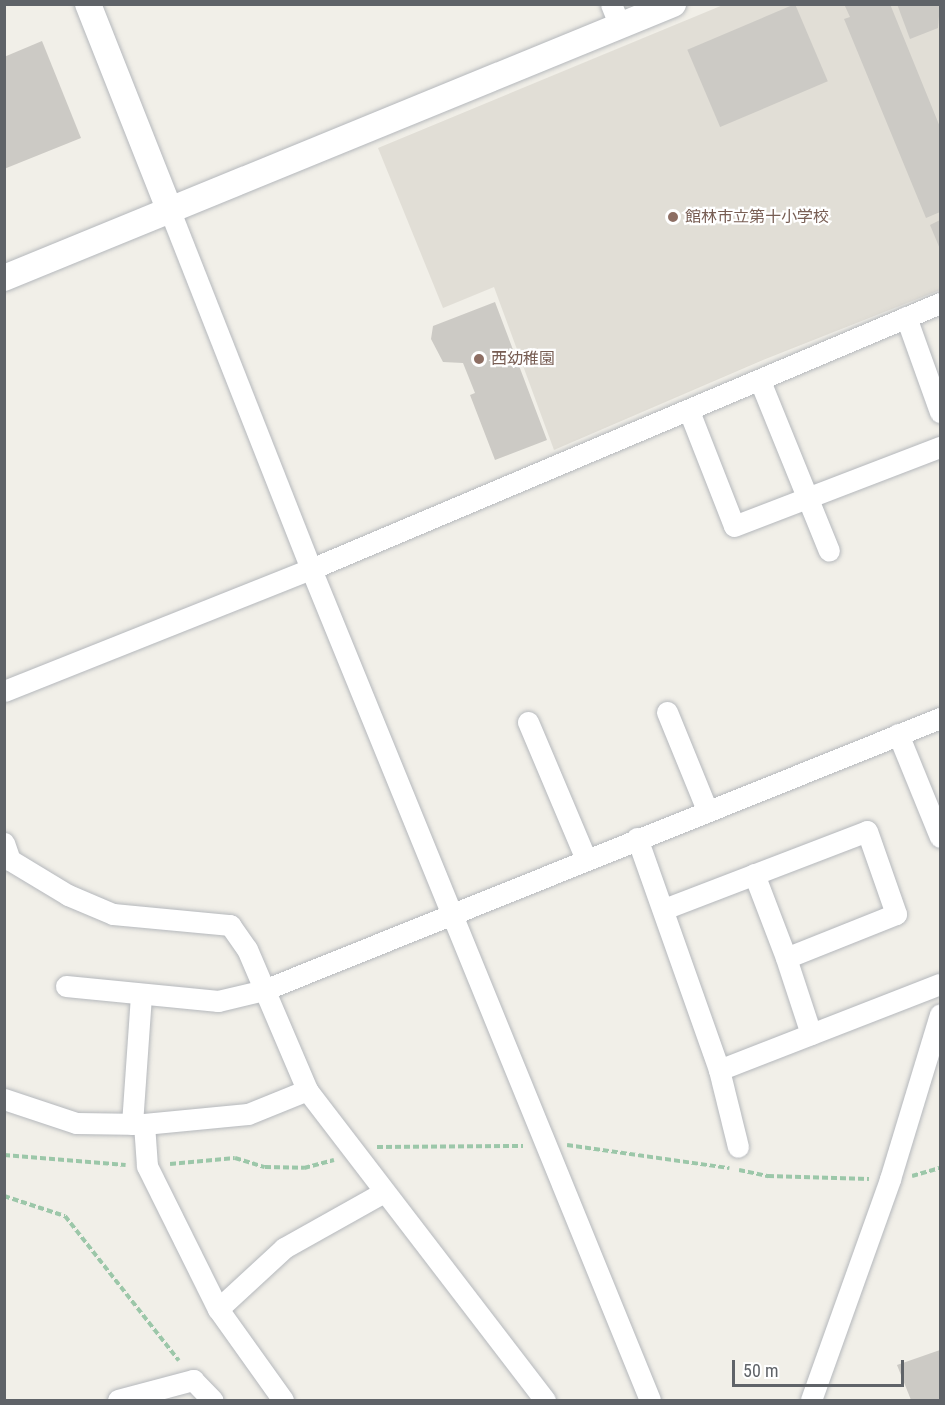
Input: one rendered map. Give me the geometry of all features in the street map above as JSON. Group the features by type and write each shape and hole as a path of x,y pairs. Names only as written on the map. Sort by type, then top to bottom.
{"street":[{"path":"88,4 311,569 453,912 650,1401"},
{"path":"4,278 170,211 616,16 674,4"},
{"path":"4,692 311,569 760,381 780,368 940,303"},
{"path":"906,317 940,412"},
{"path":"760,381 829,551"},
{"path":"689,411 734,526 940,447"},
{"path":"667,712 707,810"},
{"path":"66,986 218,1001 264,990 453,912 940,718"},
{"path":"528,722 586,859"},
{"path":"898,734 940,837"},
{"path":"664,909 867,831 896,914 786,958"},
{"path":"637,838 719,1070 738,1147"},
{"path":"4,843 10,860 68,895 113,914 230,925 248,949 307,1090 382,1193 545,1401"},
{"path":"754,874 786,958 811,1034"},
{"path":"719,1070 940,984"},
{"path":"141,995 138,1124 147,1166 218,1309 284,1401"},
{"path":"811,1401 890,1179 940,1014"},
{"path":"4,1099 76,1123 138,1124 248,1114 307,1090"},
{"path":"218,1309 284,1248 382,1193"},
{"path":"118,1401 193,1380 212,1401"}],"path":[{"path":"567,1145 768,1176 879,1179"},
{"path":"4,1155 147,1166 235,1158 265,1167 304,1168 354,1155 368,1147 532,1146"},
{"path":"906,1176 940,1168"},
{"path":"4,1196 65,1216 193,1380"}],"shaded area":[{"name":"館林市立第十小学校","path":"723,5 940,5 940,290 763,360 554,450 494,287 443,308 378,148"}],"building":[{"path":"795,4 828,81 720,127 687,50"},
{"path":"844,4 890,4 940,127 940,212 926,218 844,19 850,17"},
{"path":"897,4 940,4 938,28 910,39"},
{"path":"42,41 81,138 4,169 4,57"},
{"path":"940,220 940,249 930,225"},
{"path":"495,302 547,440 495,460 470,395 475,393 463,363 443,362 431,339 433,326"},
{"path":"940,1350 940,1400 911,1400 897,1365"}],"place":[{"name":"館林市立第十小学校","path":"673,217"},
{"name":"西幼稚園","path":"479,359"}]}
